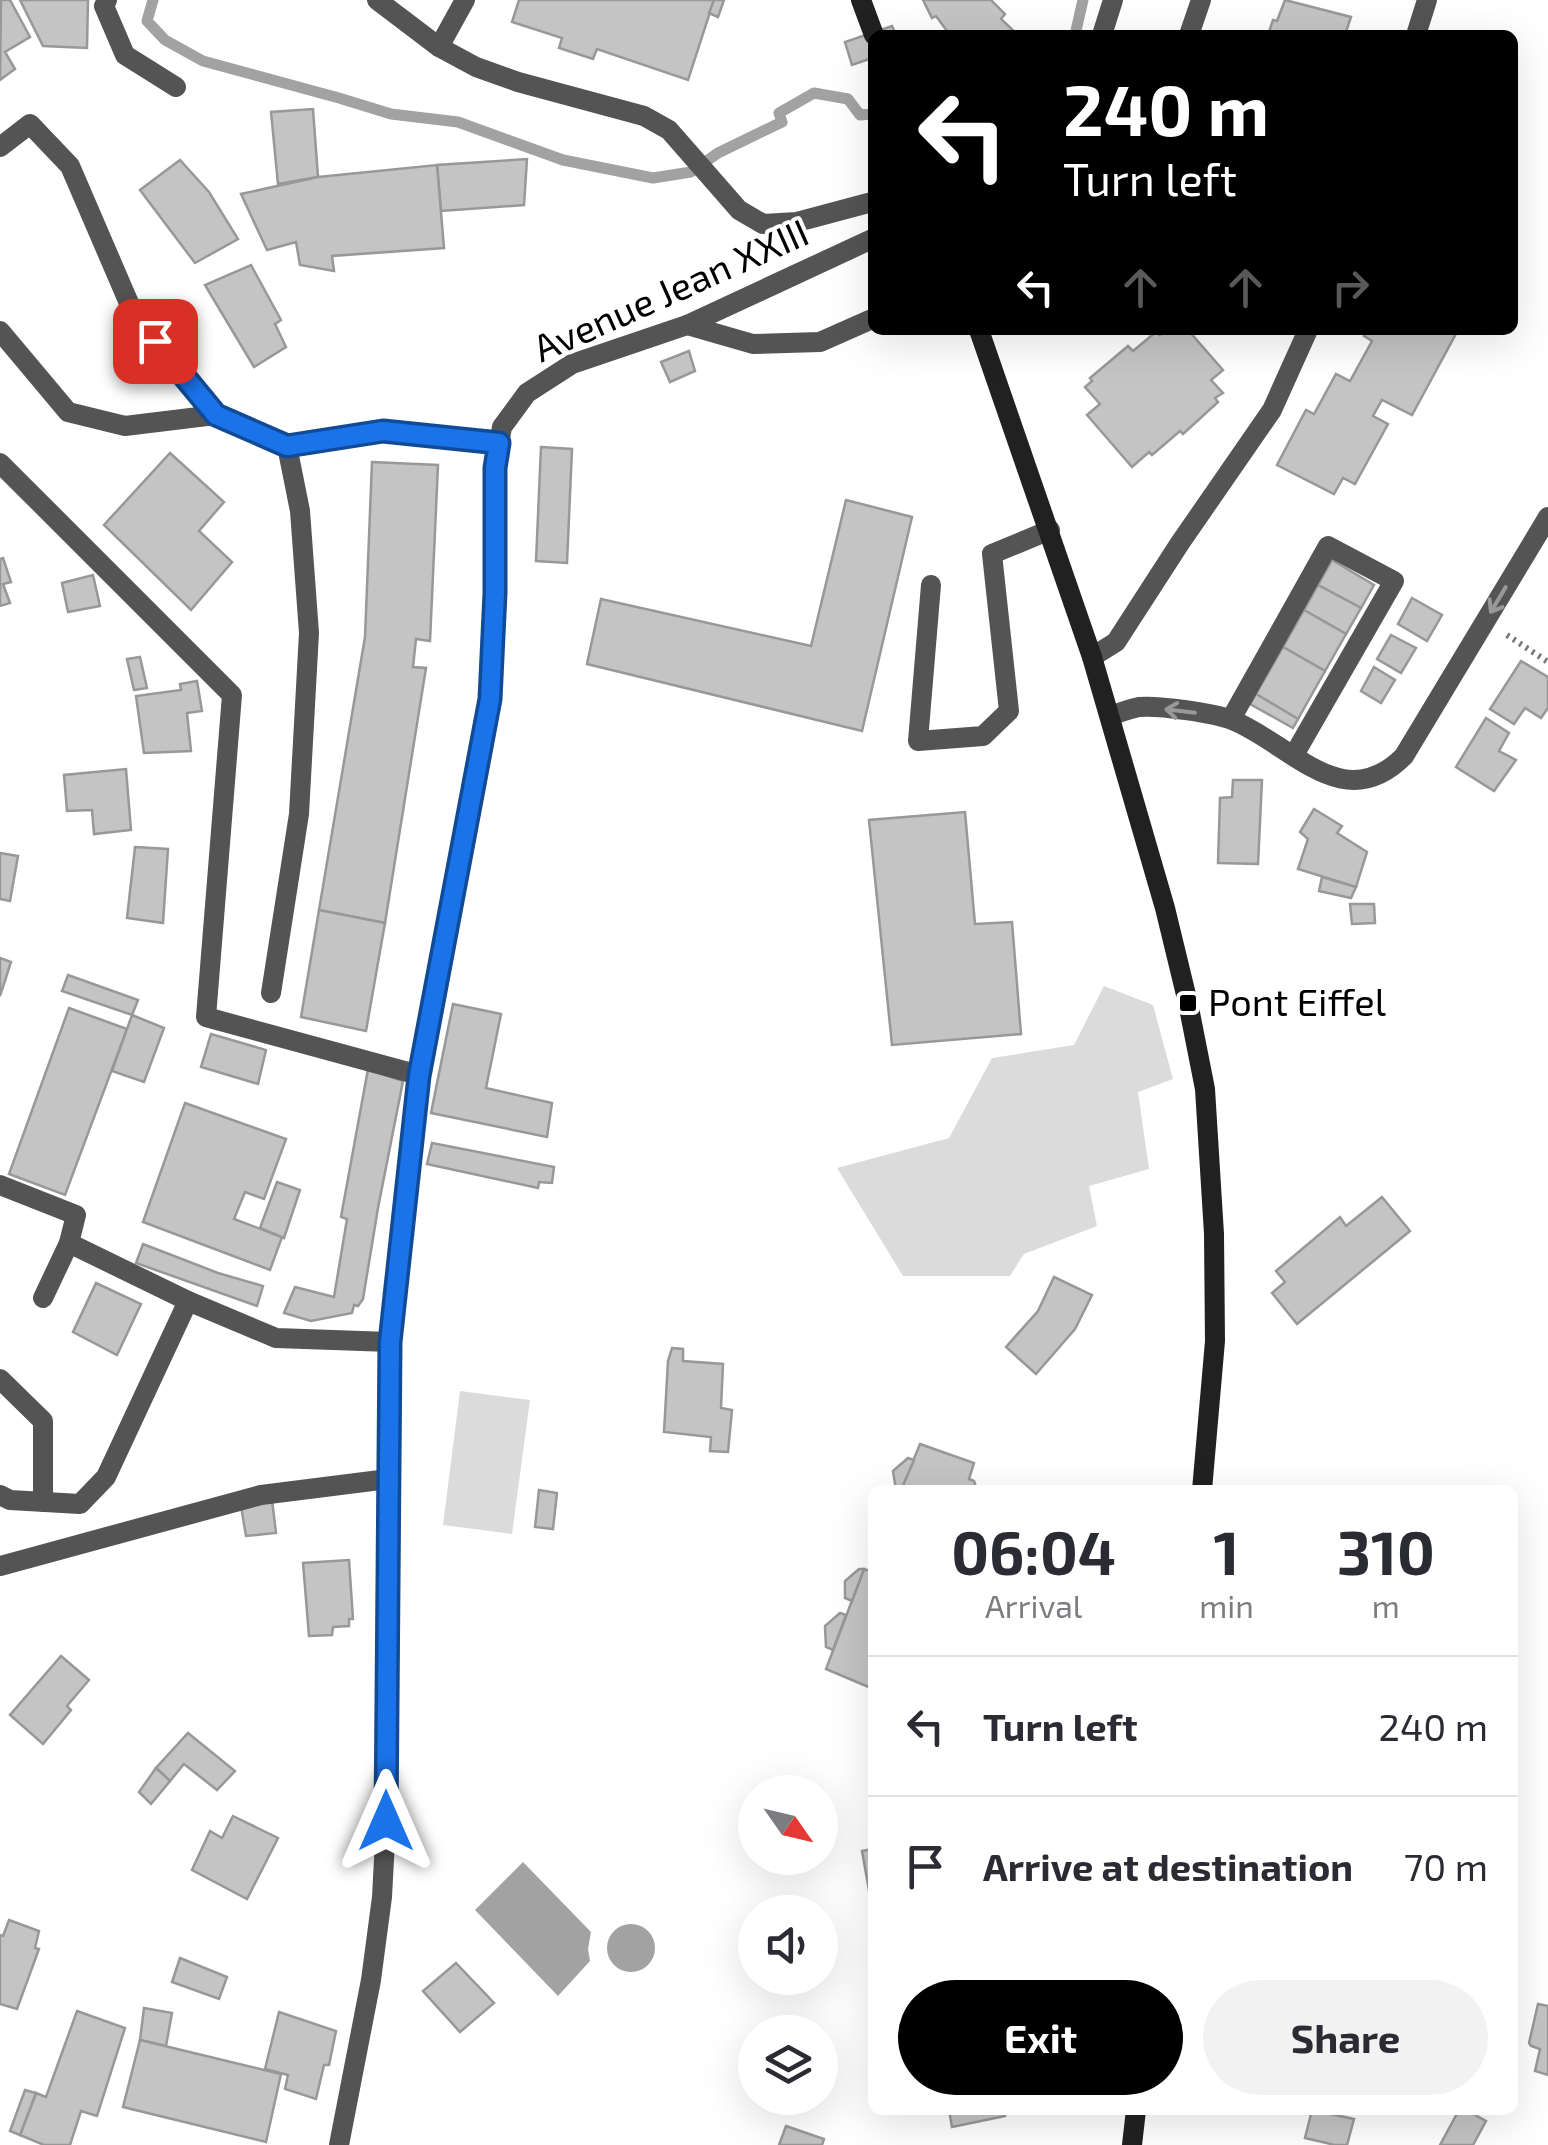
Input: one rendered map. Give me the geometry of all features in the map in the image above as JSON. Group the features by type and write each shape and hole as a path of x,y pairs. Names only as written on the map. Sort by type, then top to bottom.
{"main road":[{"path":"862,0 872,30"},
{"path":"980,335 1081,619 1110,716 1165,908 1205,1090 1214,1234 1215,1342 1202,1485"},
{"path":"1132,2145 1135,2115"}],"street":[{"path":"107,0 104,6 125,56 176,87"},
{"path":"378,0 438,47 490,72 644,116 669,130 740,210 763,224 797,222 868,203"},
{"path":"438,47 466,0"},
{"path":"1104,30 1113,0"},
{"path":"1191,30 1201,0"},
{"path":"1418,30 1428,0"},
{"path":"0,147 30,124 70,166 135,316 216,415 287,446 383,431 499,443"},
{"name":"Avenue Jean XXIII","path":"339,2145 371,1980 382,1897 390,1342 419,1076 490,699 495,468 502,427 527,393 572,364 686,325 868,241"},
{"path":"686,325 753,344 820,342 868,321"},
{"path":"0,331 68,412 125,426 216,415"},
{"path":"1092,657 1116,642 1272,410 1306,335"},
{"path":"271,993 299,814 309,633 300,511 287,446"},
{"path":"0,463 232,695 206,1017 419,1076"},
{"path":"1110,716 1142,707 1231,719 1322,774 1368,778 1388,771 1404,756 1548,517"},
{"path":"931,585 918,741 983,736 1008,710 992,554 1050,530"},
{"path":"1231,719 1328,546 1394,581 1294,755"},
{"path":"0,1185 76,1215 43,1298"},
{"path":"68,1243 188,1302 276,1338 390,1342"},
{"path":"0,1495 10,1500 80,1504 106,1477 188,1302"},
{"path":"0,1379 43,1421 43,1502"},
{"path":"0,1566 262,1495 388,1479"}],"path":[{"path":"1485,621 1548,662"}],"shaded area":[{"path":"1104,986 1153,1005 1173,1079 1138,1092 1149,1169 1089,1186 1097,1226 1024,1254 1010,1276 903,1276 837,1168 949,1138 992,1058 1074,1045"},
{"path":"460,1391 530,1400 512,1534 443,1525"},
{"path":"523,1862 591,1932 590,1961 558,1996 475,1910"},
{"path":"631,1924 648,1931 655,1948 648,1965 631,1972 614,1965 607,1948 614,1931"}],"building":[{"path":"1,0 10,0 30,37 5,52 15,69 0,80"},
{"path":"20,0 88,0 87,48 43,46"},
{"path":"519,0 714,0 688,80 597,49 593,59 559,48 562,38 512,22"},
{"path":"714,0 724,0 718,17 709,13"},
{"path":"923,0 991,0 1005,14 1001,19 1013,30 946,30 936,16 932,18"},
{"path":"1285,0 1351,17 1347,30 1270,30 1273,20 1277,21"},
{"path":"868,34 868,59 852,65 845,42"},
{"path":"313,109 318,177 278,184 271,112"},
{"path":"527,159 524,205 441,211 437,165"},
{"path":"180,160 209,192 238,239 195,263 140,190"},
{"path":"437,165 444,248 332,256 334,271 300,265 296,242 267,250 241,194 318,177"},
{"path":"251,265 281,320 275,324 286,347 254,367 205,285"},
{"path":"1152,335 1192,335 1223,370 1211,380 1223,393 1183,434 1180,431 1132,467 1087,415 1100,404 1085,387 1092,381 1090,378 1128,346 1133,351"},
{"path":"1455,335 1412,415 1382,400 1373,416 1388,424 1355,484 1343,478 1334,494 1277,465 1306,410 1314,414 1336,374 1350,381 1372,341 1364,336"},
{"path":"689,351 695,371 670,382 661,362"},
{"path":"541,447 572,449 567,563 536,561"},
{"path":"170,453 224,502 199,531 232,562 191,610 104,525"},
{"path":"372,462 438,465 430,641 416,639 413,667 426,668 385,923 319,910 365,637"},
{"path":"846,500 912,517 862,731 587,664 601,599 811,646"},
{"path":"3,558 11,582 3,584 10,603 0,606 0,559"},
{"path":"1332,560 1374,585 1361,608 1318,585"},
{"path":"93,575 100,606 68,612 62,583"},
{"path":"1318,585 1361,608 1346,634 1304,610"},
{"path":"1412,598 1442,615 1427,641 1398,624"},
{"path":"1304,610 1346,634 1325,671 1283,647"},
{"path":"1391,635 1416,648 1401,673 1377,659"},
{"path":"1283,647 1325,671 1298,719 1256,694"},
{"path":"140,657 147,688 134,690 127,659"},
{"path":"1521,661 1548,677 1548,708 1541,718 1525,708 1514,724 1490,709"},
{"path":"1374,667 1395,680 1381,703 1361,691"},
{"path":"197,681 202,711 187,713 191,751 144,753 136,696 181,690 180,684"},
{"path":"1256,694 1298,719 1293,728 1250,704"},
{"path":"1486,718 1509,733 1499,751 1516,760 1494,791 1456,767"},
{"path":"126,769 131,830 94,834 92,810 67,811 64,775"},
{"path":"1233,780 1262,780 1258,864 1218,863 1220,798 1232,797"},
{"path":"1314,809 1342,826 1337,833 1367,852 1356,887 1298,869 1308,839 1300,832"},
{"path":"965,812 975,924 1012,922 1021,1034 892,1045 869,820"},
{"path":"135,847 168,849 163,923 127,918"},
{"path":"0,853 18,856 10,901 0,899"},
{"path":"1322,877 1356,887 1351,898 1319,891"},
{"path":"1350,904 1374,904 1375,923 1352,924"},
{"path":"319,910 385,923 366,1031 301,1017"},
{"path":"0,958 11,962 0,996"},
{"path":"68,975 138,1000 132,1015 62,991"},
{"path":"453,1004 501,1014 486,1088 552,1103 547,1137 431,1113"},
{"path":"69,1008 127,1029 65,1195 9,1174"},
{"path":"132,1015 164,1028 144,1082 112,1071"},
{"path":"211,1034 266,1050 258,1084 201,1067"},
{"path":"368,1069 403,1081 363,1299 358,1306 354,1305 352,1313 311,1321 284,1313 295,1287 334,1297 347,1219 341,1217"},
{"path":"185,1103 286,1139 264,1199 245,1192 234,1219 282,1237 270,1270 143,1222"},
{"path":"432,1143 554,1167 552,1183 539,1182 538,1188 427,1164"},
{"path":"277,1182 300,1190 284,1238 260,1228"},
{"path":"1382,1197 1410,1231 1297,1324 1272,1293 1285,1282 1276,1271 1340,1217 1346,1226"},
{"path":"143,1244 263,1286 257,1306 136,1263"},
{"path":"1054,1277 1092,1295 1075,1329 1036,1374 1006,1347 1038,1311"},
{"path":"96,1283 141,1304 117,1355 73,1332"},
{"path":"672,1348 683,1349 683,1361 723,1364 721,1408 732,1410 728,1452 710,1451 711,1437 664,1432"},
{"path":"920,1444 974,1463 969,1479 975,1485 903,1485"},
{"path":"908,1458 914,1460 903,1485 895,1485 893,1471"},
{"path":"539,1490 557,1493 553,1529 535,1527"},
{"path":"272,1500 276,1533 246,1536 241,1506"},
{"path":"349,1560 353,1619 349,1619 349,1626 333,1627 332,1635 309,1636 303,1563"},
{"path":"864,1569 868,1570 868,1687 826,1669"},
{"path":"864,1569 852,1601 845,1598 845,1581"},
{"path":"840,1613 846,1615 833,1650 826,1647 825,1626"},
{"path":"61,1656 89,1680 43,1744 10,1715"},
{"path":"188,1733 235,1771 217,1790 184,1764 170,1781 156,1768"},
{"path":"156,1768 170,1781 151,1804 139,1792"},
{"path":"233,1816 278,1838 247,1899 192,1870 210,1831 222,1838"},
{"path":"868,1850 868,1885 862,1851"},
{"path":"9,1920 39,1931 35,1948 39,1949 17,2009 0,2004 0,1935 3,1936"},
{"path":"180,1958 227,1977 219,1999 172,1982"},
{"path":"456,1963 494,2003 460,2032 423,1991"},
{"path":"1538,2004 1548,2006 1548,2075 1535,2071 1540,2049 1529,2043"},
{"path":"144,2008 172,2013 166,2046 140,2040"},
{"path":"77,2011 125,2028 97,2116 81,2111 70,2145 44,2145 20,2135 36,2093 46,2097"},
{"path":"279,2012 336,2031 316,2099 285,2089 288,2075 265,2069"},
{"path":"140,2040 281,2074 266,2142 123,2107"},
{"path":"25,2090 36,2093 20,2135 10,2131"},
{"path":"950,2115 1005,2115 1005,2116 952,2127"},
{"path":"1311,2115 1354,2119 1347,2145 1305,2138"},
{"path":"1456,2115 1475,2115 1486,2121 1473,2145 1440,2145"},
{"path":"786,2126 824,2139 822,2145 779,2145"}],"waterway":[{"path":"153,0 147,21 165,40 203,61 391,114 458,122 563,160 653,178 691,172 718,153 782,122 779,113 814,93 848,99 860,115 868,114"},
{"path":"1076,30 1083,0"}],"place":[{"name":"Pont Eiffel","path":"1188,1003"}],"route":[{"path":"155,341 216,415 287,446 383,431 499,443 495,468 490,699 419,1076 390,1342 386,1821"}]}
